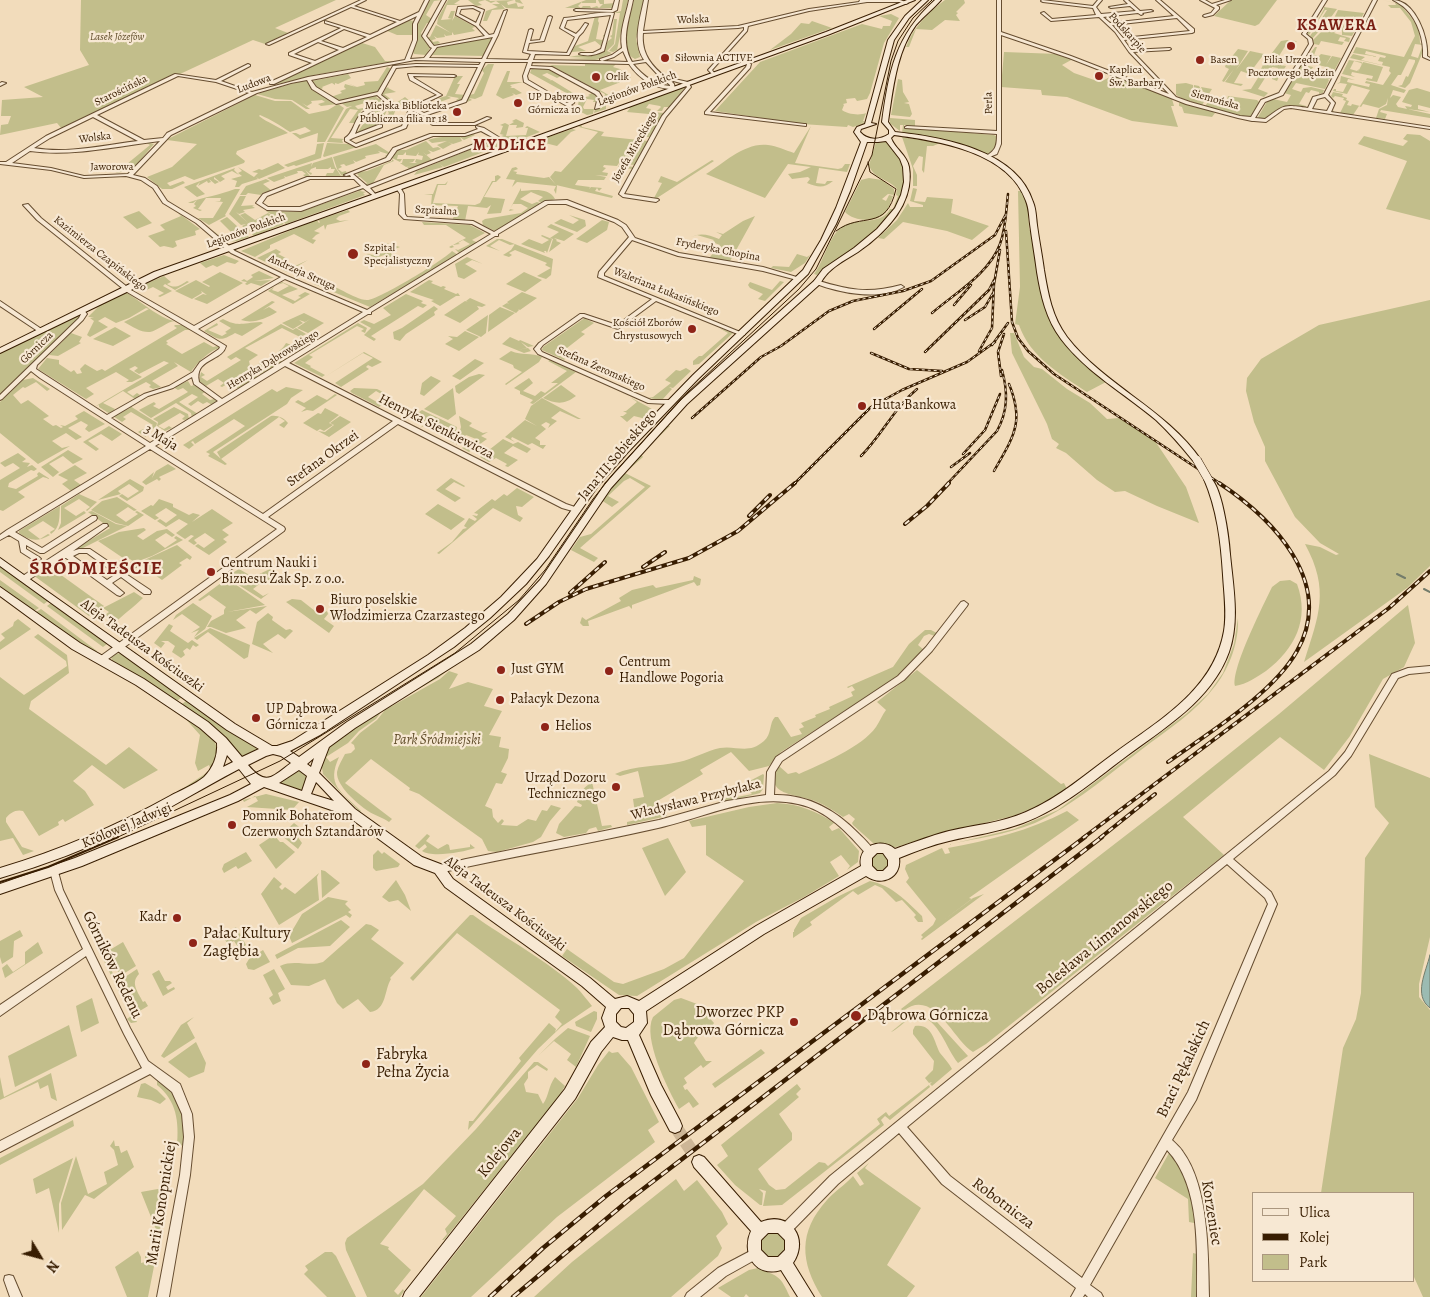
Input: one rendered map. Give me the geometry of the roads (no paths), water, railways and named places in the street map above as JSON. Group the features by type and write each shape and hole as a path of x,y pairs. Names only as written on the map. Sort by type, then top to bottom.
{"street":[{"path":"268,44 364,0"},
{"path":"407,60 415,40 414,27 416,20 427,0"},
{"path":"444,0 424,36 430,46 434,47 496,35"},
{"path":"576,10 613,11 615,10 617,0"},
{"path":"632,0 624,35 624,48 630,63 658,90 656,94"},
{"path":"646,0 640,32 640,48 647,61 673,84 673,88 651,82"},
{"path":"852,0 864,2"},
{"path":"889,126 868,124 887,50 899,27 898,12 906,3 912,0"},
{"path":"898,12 923,1 934,0"},
{"path":"889,126 885,124 885,120 901,44 916,20 938,0"},
{"name":"Perla","path":"987,157 994,154 998,148 999,0"},
{"name":"Podskarpie","path":"1100,0 1094,7 1100,16 1175,99"},
{"path":"1122,39 1192,32 1193,30 1158,0"},
{"path":"1202,0 1218,8 1212,14 1205,16"},
{"path":"1212,5 1229,0"},
{"path":"1252,120 1263,101 1281,94 1311,44 1310,39 1304,34 1325,0"},
{"path":"1309,110 1315,98 1326,95 1375,0"},
{"path":"1395,0 1399,0 1421,27 1427,49 1425,58 1430,59"},
{"path":"713,74 710,70 746,30 746,26 787,15 864,2 899,1 906,3"},
{"path":"898,12 923,1"},
{"path":"1043,2 1094,7"},
{"path":"1111,7 1130,3 1148,20"},
{"path":"351,6 400,22"},
{"path":"477,25 483,11 473,7 459,8 456,14 477,25 487,36"},
{"path":"1043,12 1051,20 1151,11"},
{"path":"412,108 424,115 464,101 481,66 486,60 506,12"},
{"name":"Legionów Polskich","path":"0,351 157,274 398,188 507,146 514,149 517,145 850,24 898,12"},
{"path":"266,88 314,62 420,13"},
{"path":"531,30 525,52 581,54 606,45 612,14 599,14 579,20 565,19 562,28 576,36"},
{"path":"528,42 543,41 550,17"},
{"path":"1108,24 1178,17"},
{"path":"322,18 326,22"},
{"path":"406,19 416,20"},
{"path":"315,21 326,22 369,36"},
{"path":"576,36 586,24"},
{"name":"Wolska","path":"640,32 711,30 746,26"},
{"path":"314,62 290,54 344,28"},
{"name":"Siemońska","path":"1000,33 1075,58 1175,99 1252,120 1268,120 1286,107 1430,128"},
{"path":"568,54 578,36 576,36"},
{"path":"1145,36 1157,50"},
{"path":"318,41 342,49"},
{"path":"422,65 434,47"},
{"name":"Ludowa","path":"590,62 611,56 624,48"},
{"path":"1134,51 1169,49"},
{"path":"534,53 525,76 527,82 574,109"},
{"name":"Ludowa","path":"130,175 163,138 180,128 266,88 308,78 407,60 426,59 630,63 647,61"},
{"path":"746,62 749,64 748,67 707,113 804,125"},
{"path":"217,81 248,65"},
{"path":"308,78 314,88 338,103 380,93 394,68 416,65 481,66"},
{"path":"410,75 416,65"},
{"path":"528,66 550,68 597,93 600,97 597,108"},
{"name":"Starościńska","path":"8,164 29,149 93,115 177,75 217,81 252,94"},
{"path":"410,75 454,76"},
{"path":"380,126 346,140 356,146 404,128 412,108 440,96 412,79 410,75"},
{"path":"665,78 686,84"},
{"name":"Józefa Mireckiego","path":"656,200 625,197 620,194 662,119 689,87 686,84"},
{"path":"351,137 363,112 388,102 380,97 380,93"},
{"path":"1326,95 1333,103 1328,113"},
{"path":"564,96 573,100 572,103 567,105"},
{"path":"93,115 142,141"},
{"path":"433,124 474,124 489,118"},
{"path":"474,124 507,146"},
{"name":"Jana III Sobieskiego","path":"240,763 294,744 342,715 436,655 474,627 508,596 531,572 601,476 659,413 799,277 825,237 863,146 864,141 858,134 858,130 868,124"},
{"name":"Jana III Sobieskiego","path":"299,763 361,718 475,646 512,617 541,585 608,486 698,387 815,282 824,270 849,255 882,227 900,204 907,184 906,167 890,136 892,130 889,126"},
{"path":"907,127 999,133"},
{"path":"482,129 465,135 438,134 429,136 395,149 388,160 353,176 309,178 265,195 259,203 267,208 301,209 365,187 496,137"},
{"path":"862,138 875,140 890,136 921,136 949,143 987,157 1012,174 1028,196 1046,302 1061,334 1091,367 1167,427 1197,460 1208,479 1220,508 1225,545 1230,614 1227,640 1215,670 1192,699 1076,789 1038,812 994,827 934,840 892,856"},
{"name":"Wolska","path":"29,149 48,152 72,151 163,138"},
{"name":"Jaworowa","path":"0,163 51,169 84,177 130,175 150,183 165,202 198,222 228,249"},
{"path":"353,176 375,196"},
{"name":"Szpitalna","path":"398,188 402,194 402,214 408,219 473,223 496,235"},
{"name":"Fryderyka Chopina","path":"558,201 573,204 618,222 625,227 631,238 688,257 799,277"},
{"name":"Henryka Dąbrowskiego","path":"0,538 543,205 558,201"},
{"name":"Kazimierza Czapińskiego","path":"26,205 39,219 126,288 224,348 200,364 195,373"},
{"name":"Waleriana Łukasińskiego","path":"631,238 601,276 742,334"},
{"name":"Andrzeja Struga","path":"228,249 285,277 369,313"},
{"path":"815,282 812,275 799,277 803,285 815,282 836,289 861,292 901,287"},
{"path":"196,331 213,323 225,311 285,277"},
{"name":"Stefana Żeromskiego","path":"656,299 618,327 588,316 582,316 537,349 540,353 651,402 670,402"},
{"path":"0,303 41,332"},
{"name":"Górnicza","path":"0,398 81,319 84,314 82,311"},
{"name":"Henryka Sienkiewicza","path":"286,364 564,506 576,510"},
{"name":"3 Maja","path":"34,365 33,370 42,378 263,517 280,530 118,647"},
{"path":"107,418 150,393 171,387 195,373 196,383 223,402"},
{"name":"Stefana Żeromskiego","path":"651,402 659,413"},
{"name":"Stefana Okrzei","path":"263,517 398,421"},
{"path":"37,570 33,566 42,551 94,518"},
{"path":"24,579 105,526"},
{"path":"9,532 42,551"},
{"path":"22,540 23,550 37,559"},
{"path":"55,559 86,550 148,592"},
{"path":"66,555 120,593"},
{"name":"Aleja Tadeusza Kościuszki","path":"0,561 231,727 299,763 314,775 351,812 418,861 439,869 449,883 586,982 614,1006"},
{"path":"107,583 135,564"},
{"name":"Aleja Tadeusza Kościuszki","path":"0,590 76,646 177,705 221,740 252,779 351,812"},
{"name":"Władysława Przybylaka","path":"439,869 632,830 770,798 771,772 779,759 901,678 924,655 952,622 964,604"},
{"path":"101,660 118,647"},
{"name":"Bolesława Limanowskiego","path":"785,1230 825,1188 1337,768 1395,676 1408,671 1430,669"},
{"path":"205,782 221,760 223,747 221,740"},
{"path":"305,796 319,757 328,742"},
{"name":"Królowej Jadwigi","path":"0,873 55,855 98,838 142,817 240,763"},
{"name":"Królowej Jadwigi","path":"0,889 54,872 234,798 262,783 278,779 299,763"},
{"path":"770,798 797,800 822,809 844,824 870,852"},
{"path":"883,850 892,856 894,867 889,874 877,875 867,869 865,860 870,852 883,850"},
{"name":"Braci Pękalskich","path":"1077,1297 1167,1142 1202,1076 1273,904 1268,895 1227,859"},
{"path":"639,1008 760,930 867,869"},
{"name":"Górników Redenu","path":"54,872 59,890 88,950 131,1038 150,1069"},
{"path":"0,1011 88,950"},
{"path":"626,1002 633,1003 639,1008 641,1020 638,1026 631,1032 620,1033 612,1028 609,1018 614,1006 626,1002"},
{"name":"Kolejowa","path":"410,1297 570,1094 596,1047 612,1028"},
{"path":"631,1032 656,1090 675,1126"},
{"path":"0,1147 150,1069"},
{"name":"Marii Konopnickiej","path":"150,1069 168,1080 177,1090 185,1107 189,1124 185,1175 163,1297"},
{"name":"Robotnicza","path":"900,1126 946,1180 1097,1297"},
{"name":"Korzeniec","path":"1167,1142 1179,1156 1191,1182 1196,1199 1201,1235 1202,1297"},
{"path":"699,1162 759,1230"},
{"path":"774,1224 785,1230 790,1237 791,1247 789,1256 784,1262 777,1265 768,1265 760,1260 756,1253 754,1240 759,1230 764,1226 774,1224"},
{"path":"691,1297 722,1272 756,1253"},
{"path":"784,1262 807,1297"},
{"path":"8,1280 16,1297"}],"water":[{"path":"1430,955 1430,1008 1422,997 1421,990"}],"waterway":[{"path":"1397,574 1405,578"},
{"path":"1424,589 1430,592"}],"tunnel":[{"path":"675,1126 699,1162"}],"tram line":[{"path":"868,163 872,155 891,61 898,41 913,18 932,0"},
{"path":"116,838 280,761 455,653 519,600 545,570 593,499 613,474 688,392 799,289 816,269 868,163"},
{"path":"836,231 846,225 879,216 892,203 896,189 870,172 868,163"},
{"path":"0,882 48,867 118,837"}],"railway":[{"path":"1005,215 1008,194"},
{"path":"692,418 761,357 781,346 829,311 853,301 903,291 931,281 995,235 1005,215"},
{"path":"932,313 971,282 988,265 1000,244 1004,232 1005,215"},
{"path":"1006,231 1012,322 1018,338 1028,351 1054,374 1221,484"},
{"path":"979,351 992,328 994,284 1000,250"},
{"path":"925,352 989,290 994,280"},
{"path":"954,305 971,285"},
{"path":"874,329 922,289"},
{"path":"965,320 985,307 993,293"},
{"path":"993,343 1008,323"},
{"path":"1001,376 998,352 1004,334"},
{"path":"795,483 871,407 902,390 967,362 993,343"},
{"path":"871,353 909,369 942,371"},
{"path":"947,484 997,431 1001,424 1006,401 1002,370"},
{"path":"994,471 1007,449 1015,429 1016,409 1009,384"},
{"path":"861,456 909,396 917,389"},
{"path":"963,454 985,430 1000,394"},
{"path":"951,467 970,453"},
{"path":"526,624 559,602 586,589 689,558 738,531 795,483"},
{"path":"905,524 927,506 949,483"},
{"path":"1168,762 1238,712 1272,682 1297,651 1307,625 1309,601 1303,577 1292,554 1277,533 1259,514 1219,483"},
{"path":"749,516 770,495"},
{"path":"643,567 665,552"},
{"path":"570,593 605,562"},
{"path":"1083,838 1389,608 1430,571"},
{"path":"1100,838 1155,794"},
{"path":"490,1297 543,1248 606,1196 1085,837"},
{"path":"513,1297 630,1199 1102,837"}],"place":[{"name":"Filia Urzędu Pocztowego Będzin","path":"1291,46"},
{"name":"Siłownia ACTIVE","path":"665,58"},
{"name":"Basen","path":"1200,60"},
{"name":"Kaplica Św. Barbary","path":"1099,76"},
{"name":"Orlik","path":"596,77"},
{"name":"UP Dąbrowa Górnicza 10","path":"518,103"},
{"name":"Miejska Biblioteka Publiczna filia nr 18","path":"457,112"},
{"name":"Szpital Specjalistyczny","path":"353,254"},
{"name":"Kościół Zborów Chrystusowych","path":"692,329"},
{"name":"Huta Bankowa","path":"862,406"},
{"name":"Centrum Nauki i Biznesu Żak Sp. z o.o.","path":"211,572"},
{"name":"Biuro poselskie Włodzimierza Czarzastego","path":"320,609"},
{"name":"Just GYM","path":"501,670"},
{"name":"Centrum Handlowe Pogoria","path":"609,671"},
{"name":"Pałacyk Dezona","path":"500,700"},
{"name":"UP Dąbrowa Górnicza 1","path":"256,718"},
{"name":"Helios","path":"545,727"},
{"name":"Urząd Dozoru Technicznego","path":"616,787"},
{"name":"Pomnik Bohaterom Czerwonych Sztandarów","path":"232,825"},
{"name":"Kadr","path":"177,918"},
{"name":"Pałac Kultury Zagłębia","path":"193,943"},
{"name":"Dąbrowa Górnicza","path":"856,1016"},
{"name":"Dworzec PKP Dąbrowa Górnicza","path":"794,1022"},
{"name":"Fabryka Pełna Życia","path":"366,1064"}],"district":[{"name":"KSAWERA","path":"1337,26"},
{"name":"MYDLICE","path":"510,146"},
{"name":"ŚRÓDMIEŚCIE","path":"96,569"}],"park label":[{"name":"Lasek Józefów","path":"117,37"},
{"name":"Park Śródmiejski","path":"437,741"}]}
